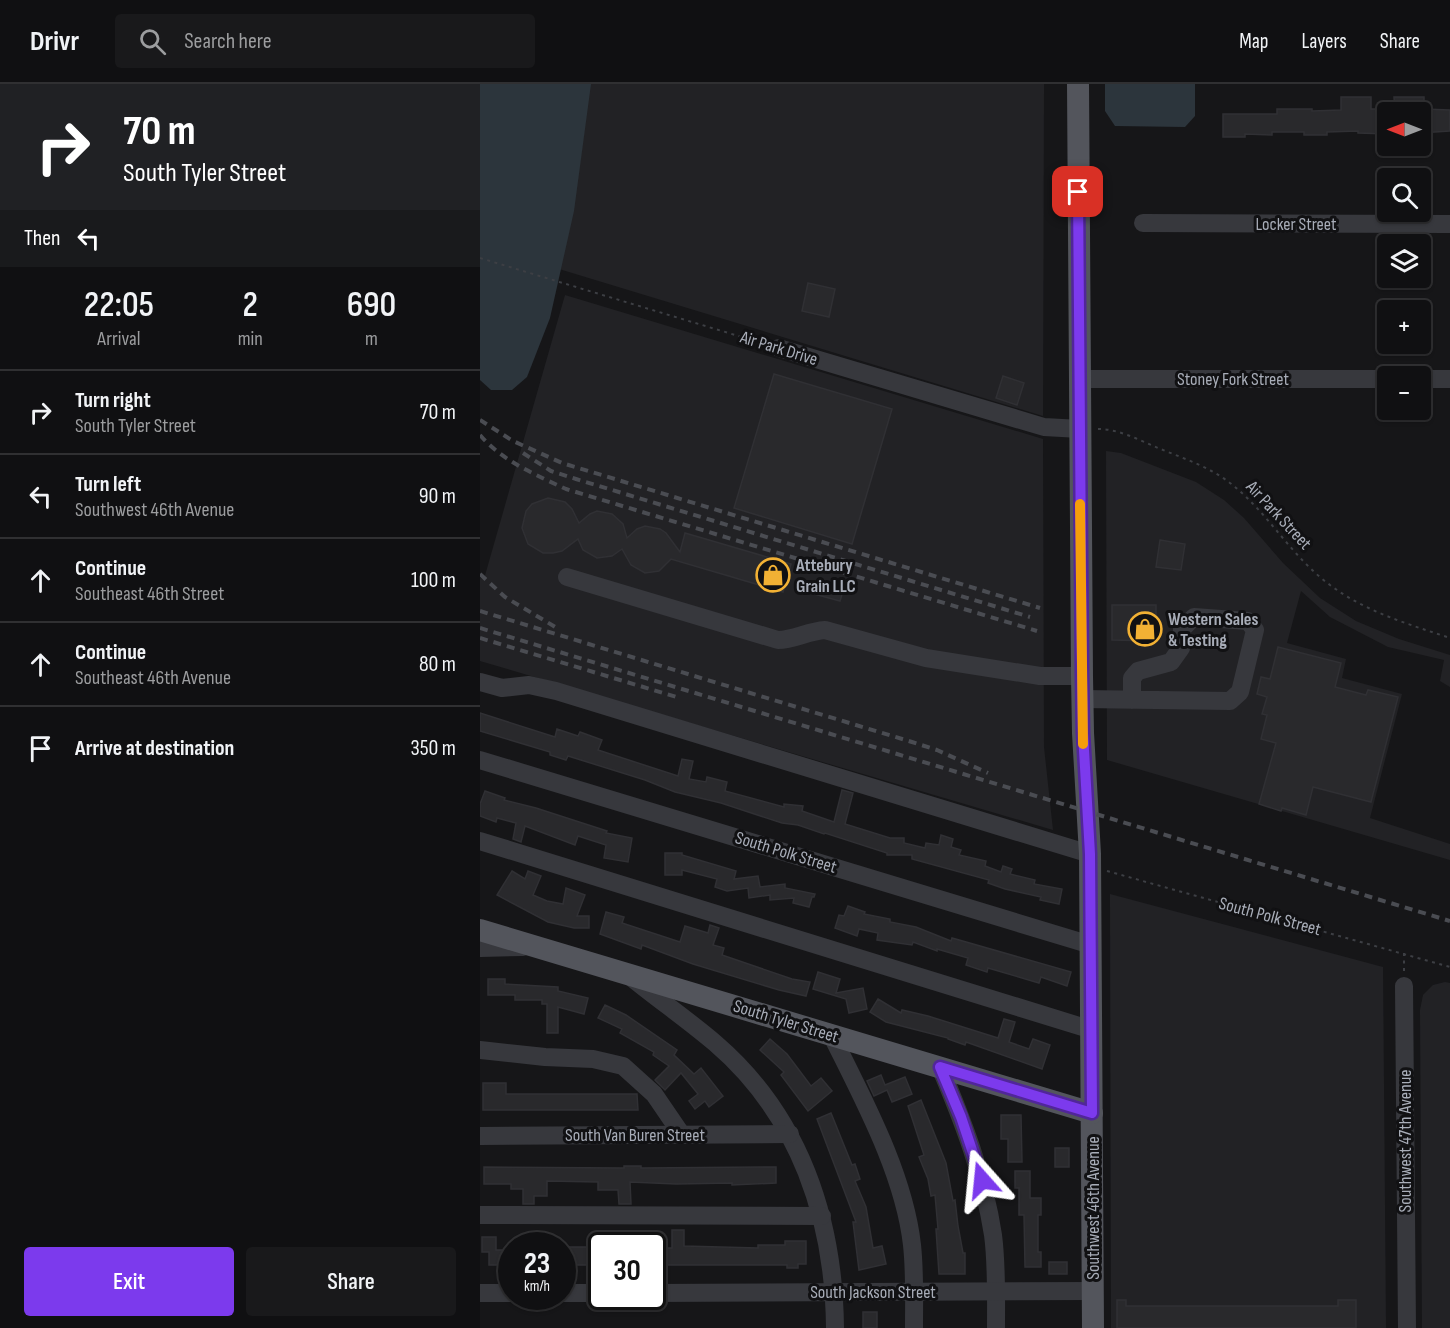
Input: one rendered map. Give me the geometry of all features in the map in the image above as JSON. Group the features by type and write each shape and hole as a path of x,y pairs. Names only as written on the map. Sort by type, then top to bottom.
{"main road":[{"name":"Southwest 46th Avenue","path":"1078,84 1082,699 1090,860 1093,1328"},
{"name":"South Tyler Street","path":"480,930 1092,1113"}],"street":[{"name":"Locker Street","path":"1143,223 1450,224"},
{"name":"Air Park Drive","path":"779,348 1044,427 1080,429"},
{"name":"Stoney Fork Street","path":"1080,379 1377,379"},
{"path":"1431,379 1450,379"},
{"path":"567,577 778,640 788,640 815,630 825,630 926,658 1040,676 1082,676"},
{"path":"1082,699 1132,700 1230,701 1240,692 1255,630 1248,621 1194,617 1182,629 1181,648 1171,662 1138,671 1132,678 1132,700"},
{"path":"480,681 502,688 529,685 556,691 1090,860"},
{"name":"South Polk Street","path":"480,760 1091,945"},
{"path":"480,841 1092,1030"},
{"path":"480,948 539,947"},
{"path":"623,972 716,1043 763,1094 790,1134 809,1177 822,1216 831,1255 835,1292 835,1328"},
{"name":"Southwest 47th Avenue","path":"1404,986 1407,1328"},
{"path":"831,1034 888,1155 902,1198 912,1244 914,1328"},
{"path":"480,1050 545,1058 593,1059 623,1066 654,1094 682,1135"},
{"path":"940,1067 961,1117 982,1180 993,1237 996,1328"},
{"name":"South Van Buren Street","path":"480,1136 790,1134"},
{"path":"480,1215 822,1216"},
{"name":"South Jackson Street","path":"666,1293 1093,1291"},
{"path":"480,1293 498,1293"}],"path":[{"name":"Air Park Drive","path":"480,258 779,348"},
{"name":"Air Park Street","path":"1080,429 1120,432 1206,467 1234,486 1258,508 1289,545 1328,584 1353,601 1388,618 1450,638"},
{"name":"South Polk Street","path":"1090,860 1450,967"},
{"path":"1404,953 1404,986"}],"shaded area":[{"path":"480,84 1044,84 1043,416 480,245"},
{"path":"480,84 591,84 574,211 550,318 527,377 512,390 491,390 480,380"},
{"path":"1105,84 1195,84 1195,116 1185,127 1115,126 1105,111"},
{"path":"565,295 1043,439 1044,747 1053,830 480,661 480,578 484,579"},
{"path":"1106,451 1121,453 1196,482 1224,500 1244,518 1283,563 1320,598 1356,621 1399,639 1450,655 1450,687 1440,681 1444,660 1388,647 1330,617 1301,591 1287,643 1346,659 1342,678 1402,694 1370,818 1450,844 1450,860 1107,760"},
{"path":"1110,894 1383,967 1386,1328 1111,1328"},
{"path":"1450,983 1450,1328 1422,1328 1420,1010 1423,995 1433,985"}],"building":[{"path":"1341,97 1371,97 1371,109 1377,109 1377,134 1358,133 1358,131 1304,135 1304,132 1272,132 1272,135 1245,134 1245,137 1223,137 1223,114 1277,114 1277,109 1341,110"},
{"path":"1394,97 1424,97 1424,102 1394,102"},
{"path":"1431,109 1450,110 1450,131 1431,132"},
{"path":"808,283 835,289 829,317 802,311"},
{"path":"774,374 892,409 852,544 734,508"},
{"path":"1003,376 1024,383 1017,405 996,398"},
{"path":"548,498 565,502 572,509 579,523 597,511 612,514 623,524 627,538 637,529 645,526 660,529 666,533 680,552 685,533 791,564 783,592 671,559 659,571 645,573 631,565 622,549 612,556 597,558 583,550 578,539 562,551 543,553 528,544 522,528 526,511 532,504"},
{"path":"1160,540 1185,544 1181,570 1156,567"},
{"path":"816,584 843,591 840,601 814,594"},
{"path":"1112,605 1156,605 1156,641 1112,640"},
{"path":"1278,647 1341,663 1335,687 1366,695 1368,690 1398,697 1371,802 1313,787 1306,815 1282,808 1281,811 1259,804 1276,743 1261,739 1267,715 1262,714 1267,697 1257,694 1261,677 1270,679"},
{"path":"480,713 555,737 557,729 578,736 580,732 602,740 598,750 678,776 682,759 693,761 689,779 706,782 707,777 727,782 725,791 784,807 784,804 803,806 802,811 834,822 842,790 853,793 845,824 890,838 904,838 904,843 925,848 926,843 939,845 941,835 953,839 951,847 961,850 959,855 986,861 985,866 1001,872 1003,866 1012,869 1010,874 1035,880 1034,884 1062,889 1059,904 1040,900 1041,897 1005,889 988,883 989,880 912,859 912,855 887,855 887,853 825,833 675,792 645,780 568,756 566,760 550,755 550,752 480,731"},
{"path":"485,791 505,798 504,800 536,808 607,831 606,833 632,838 628,862 604,858 606,845 578,836 575,845 525,826 521,842 513,839 516,823 497,818 496,822 480,816 480,804"},
{"path":"665,853 682,853 682,855 736,871 734,879 758,876 760,887 785,884 785,888 815,894 809,907 793,903 794,898 770,900 770,895 749,898 748,888 727,891 715,887 717,879 682,870 682,875 665,875"},
{"path":"512,871 525,879 528,871 541,876 533,895 547,901 563,904 566,888 585,895 577,916 589,916 589,928 574,928 548,922 497,895"},
{"path":"848,906 865,912 864,914 916,927 951,941 952,938 1071,972 1067,986 1041,977 1039,983 988,968 987,972 966,965 968,958 937,949 937,951 913,942 912,945 877,940 878,933 859,929 857,936 835,928 839,915 844,916"},
{"path":"606,912 624,917 622,923 680,942 685,926 708,933 710,925 719,928 713,945 724,948 722,955 792,979 810,982 806,996 693,964 642,945 641,949 600,934"},
{"path":"818,972 840,979 836,993 863,988 867,1009 849,1013 846,999 813,989"},
{"path":"488,979 505,979 505,984 558,987 558,991 588,998 584,1014 558,1007 558,1033 547,1033 547,1004 542,1004 542,1000 515,1000 515,995 488,995"},
{"path":"878,999 901,1013 902,1010 928,1016 998,1038 1004,1019 1015,1022 1009,1042 1029,1049 1033,1039 1050,1045 1042,1069 966,1042 965,1045 948,1038 886,1022 870,1012"},
{"path":"605,1005 626,1015 677,1050 674,1055 694,1074 701,1068 723,1096 709,1107 705,1101 695,1109 689,1101 698,1094 681,1073 665,1090 655,1080 669,1066 653,1055 654,1052 620,1033 622,1029 598,1018"},
{"path":"770,1039 787,1054 811,1086 821,1078 832,1091 808,1111 781,1075 784,1072 760,1050"},
{"path":"881,1075 885,1085 905,1077 912,1094 892,1102 887,1090 874,1096 867,1081"},
{"path":"483,1083 506,1083 506,1094 637,1094 638,1110 483,1110"},
{"path":"921,1100 946,1163 953,1201 955,1200 963,1253 965,1253 965,1274 939,1274 935,1195 931,1196 928,1179 919,1157 924,1155 908,1106"},
{"path":"831,1113 860,1179 855,1181 866,1207 873,1248 882,1246 886,1264 859,1270 853,1222 856,1222 817,1119"},
{"path":"1001,1115 1021,1115 1022,1162 1008,1162 1008,1139 1001,1139"},
{"path":"1055,1148 1069,1148 1069,1167 1055,1167"},
{"path":"624,1166 641,1166 641,1168 776,1167 776,1183 732,1185 732,1183 630,1182 631,1204 619,1204 618,1190 598,1190 598,1182 547,1181 547,1196 534,1196 534,1204 523,1204 523,1189 511,1189 511,1184 484,1184 484,1167 624,1168"},
{"path":"1015,1171 1030,1171 1030,1198 1041,1198 1041,1215 1038,1215 1038,1252 1041,1252 1041,1267 1025,1267 1024,1215 1019,1215 1019,1188 1015,1188"},
{"path":"672,1230 684,1230 684,1246 758,1248 758,1245 785,1245 785,1241 806,1241 806,1264 798,1264 798,1268 787,1268 787,1265 666,1265 666,1248 672,1248"},
{"path":"482,1237 496,1237 498,1265 489,1265 489,1252 482,1252"},
{"path":"576,1247 588,1247 588,1265 576,1265"},
{"path":"1049,1262 1067,1262 1067,1274 1049,1274"},
{"path":"1117,1300 1126,1300 1126,1306 1338,1306 1338,1300 1356,1300 1356,1328 1117,1328"},
{"path":"863,1312 877,1312 877,1328 863,1328"}],"railway":[{"path":"480,420 513,441 562,463 1040,608"},
{"path":"480,435 509,460 566,489 1037,631"},
{"path":"523,453 551,471 1030,617"},
{"path":"480,574 505,597 557,628"},
{"path":"480,611 912,742 937,750 988,773"},
{"path":"480,628 1450,921"},
{"path":"480,638 680,698"}],"slow traffic":[{"path":"1080,504 1083,744"}],"place":[{"name":"Attebury Grain LLC","path":"773,575"},
{"name":"Western Sales & Testing","path":"1145,629"}],"route":[{"path":"982,1180 961,1117 940,1067 1092,1113 1090,854 1082,676 1078,192"}]}
